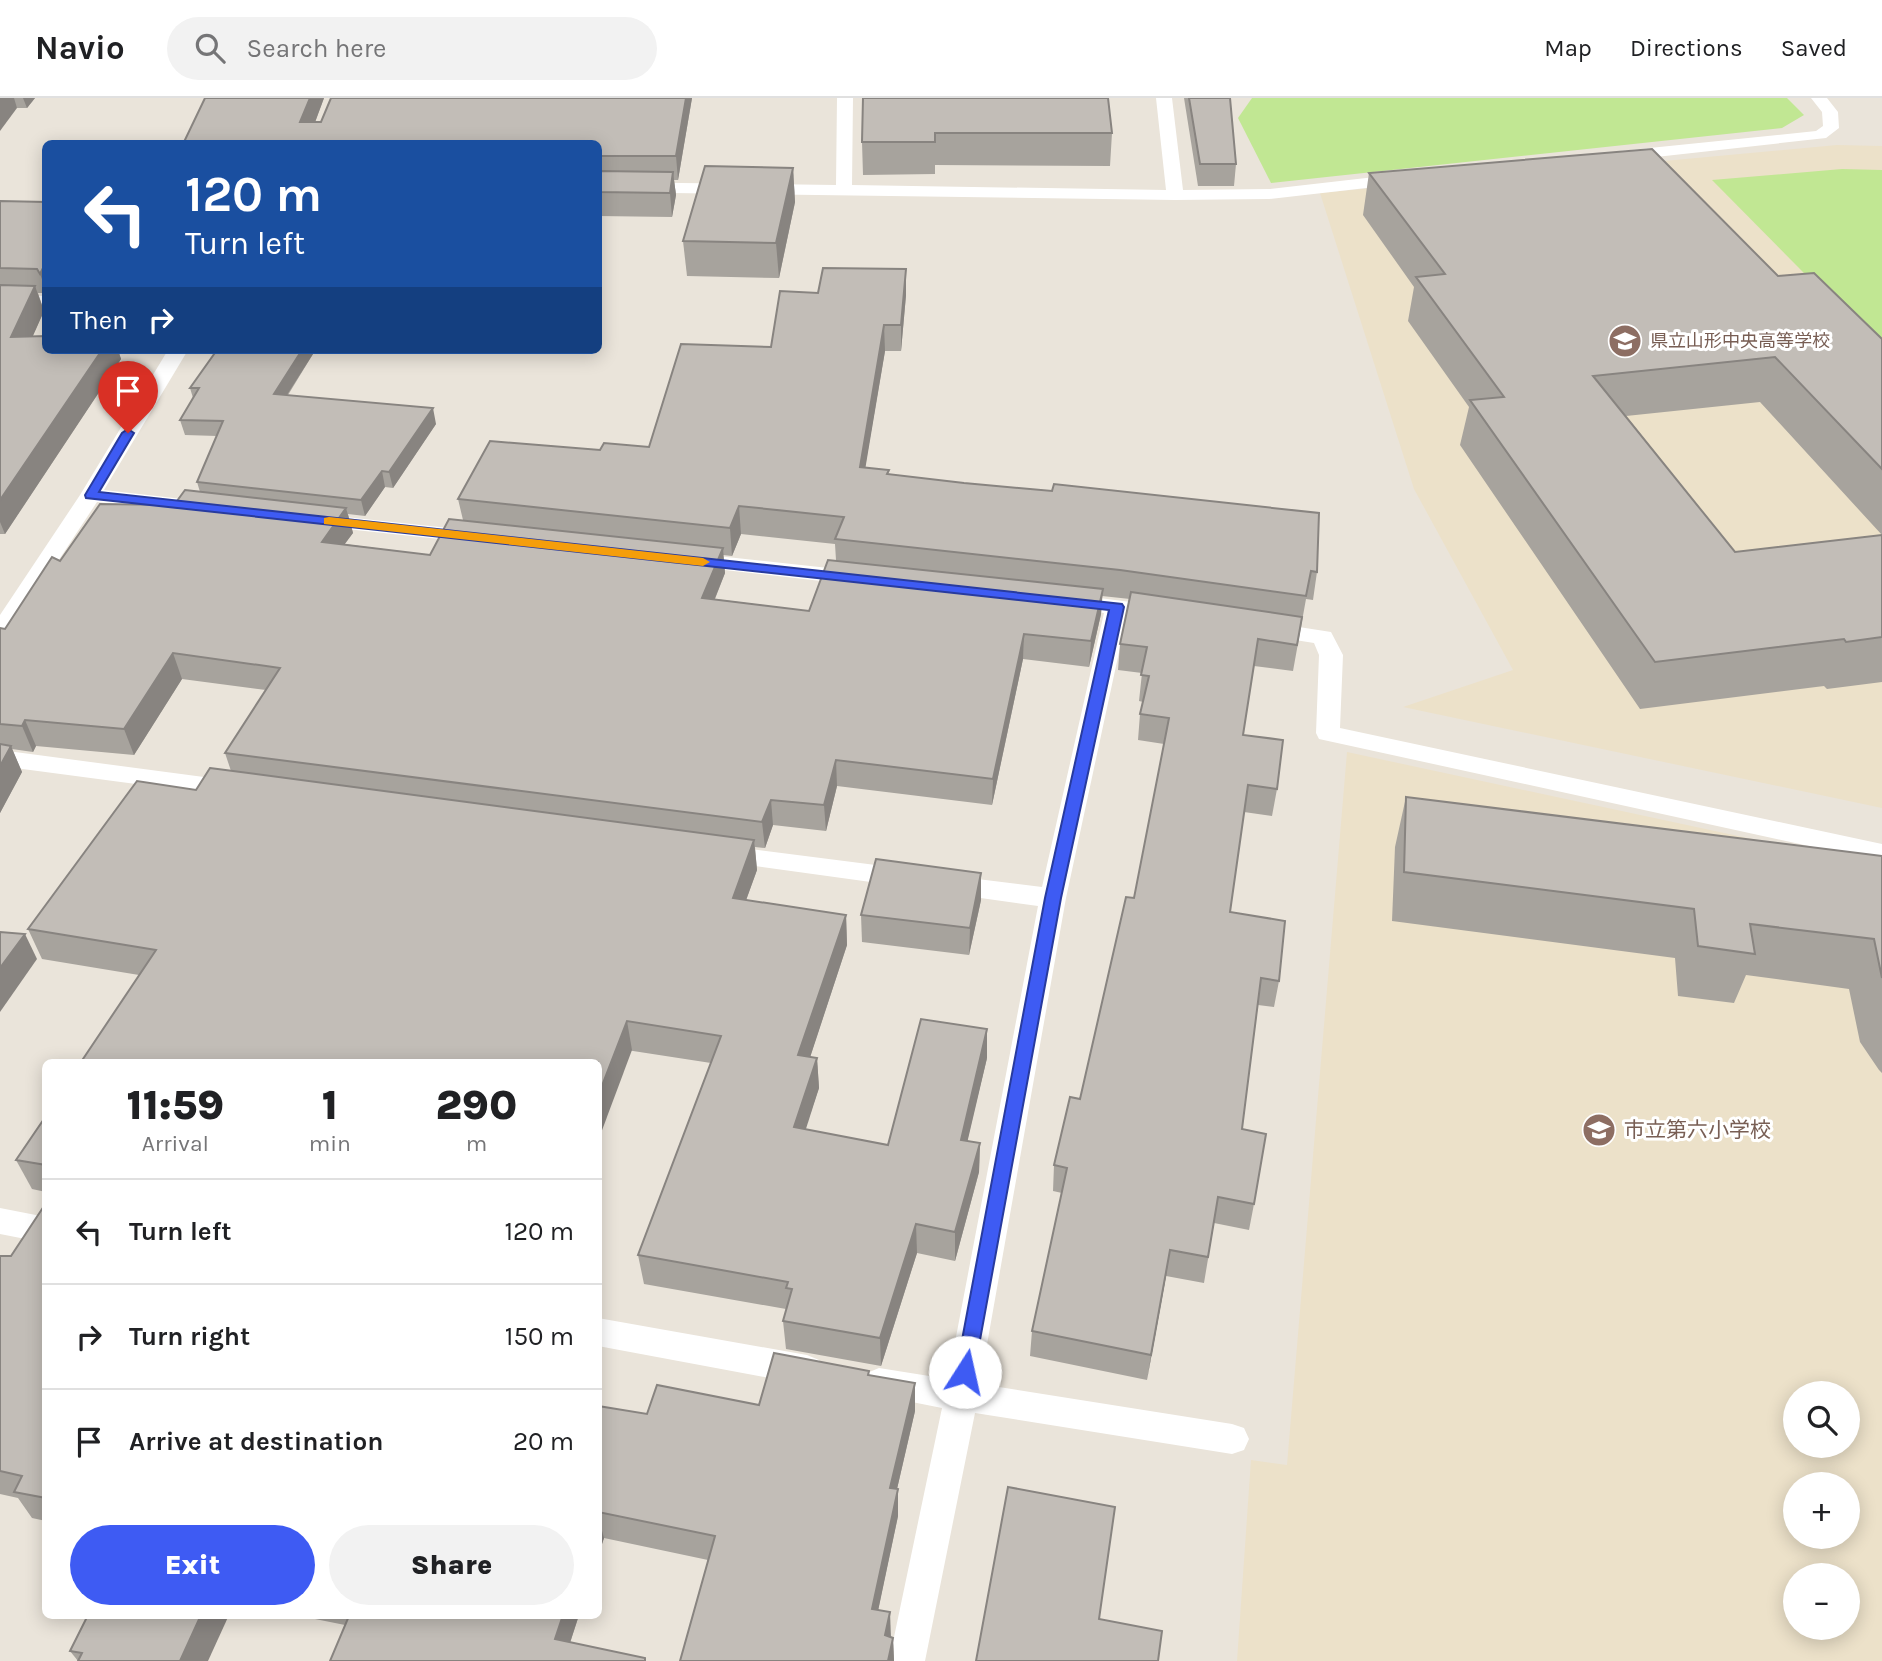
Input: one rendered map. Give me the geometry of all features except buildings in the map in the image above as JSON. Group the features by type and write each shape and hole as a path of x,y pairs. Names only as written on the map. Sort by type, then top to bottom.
{"lane":[{"path":"844,189 845,98"},
{"path":"1164,98 1175,195"},
{"path":"1601,158 1820,135 1831,128 1830,112 1819,98"},
{"path":"602,187 1269,194 1423,176"},
{"path":"0,301 42,302"},
{"path":"0,632 91,495 176,354"},
{"path":"91,495 230,510"},
{"path":"299,518 493,539"},
{"path":"673,558 881,581"},
{"path":"1047,599 1186,617"},
{"path":"907,1661 961,1398 1053,898 1117,607"},
{"path":"1241,625 1324,637 1331,655 1328,733 1882,853"},
{"path":"0,758 263,793"},
{"path":"693,850 1053,898"},
{"path":"0,1221 42,1229"},
{"path":"602,1333 961,1398 1232,1439"}],"shaded area":[{"name":"県立山形中央高等学校","path":"1837,145 1882,146 1882,808 1403,707 1513,670 1414,489 1320,193"},
{"name":"市立第六小学校","path":"1347,752 1882,867 1882,1661 1237,1661 1251,1460 1287,1465"}],"green space":[{"path":"1252,98 1787,98 1804,115 1782,128 1271,183 1238,118"},
{"path":"1842,169 1882,170 1882,352 1712,180"}],"slow traffic":[{"path":"329,521 703,562"}],"place":[{"name":"県立山形中央高等学校","path":"1625,341"},
{"name":"市立第六小学校","path":"1599,1130"}],"route":[{"path":"128,433 91,495 1117,607 1053,898 965,1372"}]}
